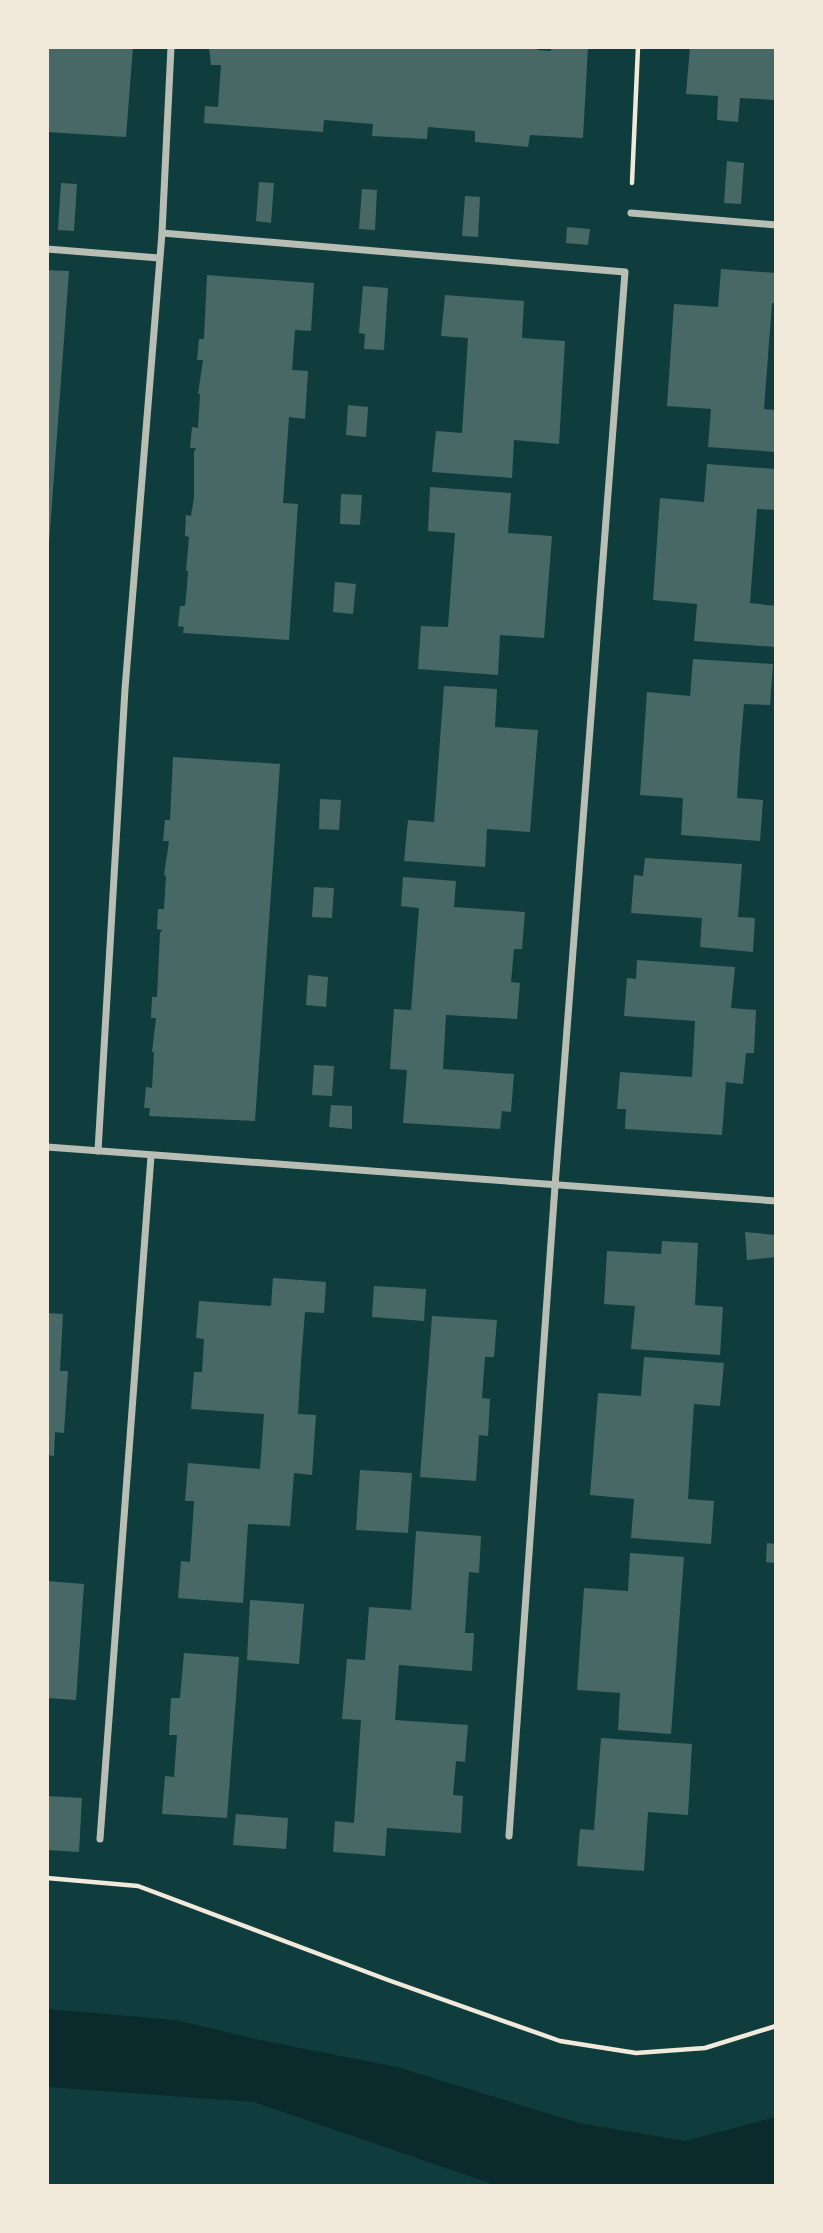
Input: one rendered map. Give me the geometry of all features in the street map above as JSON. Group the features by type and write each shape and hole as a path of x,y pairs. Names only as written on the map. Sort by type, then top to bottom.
{"street":[{"path":"98,1150 125,689 162,233 171,47"},
{"path":"631,213 776,226"},
{"path":"162,233 625,272 555,1186 509,1836"},
{"path":"47,249 159,258"},
{"path":"47,1147 776,1201"},
{"path":"100,1839 151,1156"}],"path":[{"path":"631,213 638,47"},
{"path":"47,1878 138,1886 560,2041 636,2053 705,2048 776,2026"}],"water":[{"path":"47,2009 175,2020 397,2067 579,2123 685,2141 776,2117 776,2186 498,2186 254,2102 47,2087"}],"building":[{"path":"47,47 133,47 126,137 47,132"},
{"path":"209,47 537,47 537,50 551,51 551,47 588,47 583,138 530,135 528,147 475,142 475,131 428,127 427,139 372,136 373,124 324,120 323,132 204,123 205,106 218,107 221,65 211,65"},
{"path":"690,47 776,47 776,100 740,98 738,122 717,120 718,96 686,94"},
{"path":"727,161 744,163 741,204 724,203"},
{"path":"259,182 274,183 271,223 256,221"},
{"path":"61,183 77,184 74,231 58,230"},
{"path":"362,189 377,190 375,230 359,229"},
{"path":"465,196 480,197 478,237 462,236"},
{"path":"567,227 590,229 588,245 566,243"},
{"path":"721,269 776,273 776,303 772,303 764,409 776,410 776,452 708,447 711,409 667,406 674,304 718,307"},
{"path":"47,270 69,271 49,544 47,544"},
{"path":"207,275 314,283 311,331 295,330 292,370 308,371 305,419 289,417 283,503 298,504 289,640 183,633 184,627 178,626 180,606 185,606 187,587 189,537 185,536 186,515 191,516 194,498 196,448 190,448 192,427 198,428 198,394 203,360 197,360 199,339 204,339"},
{"path":"363,286 388,288 384,350 364,349 365,334 359,333"},
{"path":"445,295 524,301 522,338 565,341 559,444 514,440 512,478 432,472 436,431 462,433 468,338 441,336"},
{"path":"348,405 368,407 366,437 346,435"},
{"path":"707,464 776,469 776,510 757,509 750,603 776,606 775,647 694,641 697,604 653,600 660,498 704,502"},
{"path":"430,487 511,493 508,533 552,536 544,638 500,635 498,675 418,669 421,626 448,627 455,533 428,531"},
{"path":"341,494 362,495 360,525 340,524"},
{"path":"335,582 356,584 353,614 333,612"},
{"path":"693,659 773,664 770,705 744,704 740,751 737,798 763,800 760,841 681,835 683,798 640,795 647,692 690,696"},
{"path":"444,686 497,689 495,727 538,730 530,832 487,829 485,867 404,861 408,820 434,822"},
{"path":"173,757 280,764 255,1121 149,1116 150,1108 144,1108 146,1087 152,1088 156,1018 151,1018 152,997 157,997 162,930 157,929 158,909 164,909 164,875 169,841 163,841 165,820 170,820"},
{"path":"320,799 341,800 339,830 319,829"},
{"path":"645,858 742,864 738,917 755,918 753,952 700,947 702,918 631,913 634,875 643,876"},
{"path":"403,877 456,881 454,907 525,912 522,949 514,949 511,982 520,983 517,1019 446,1015 443,1069 514,1074 511,1112 502,1111 500,1129 403,1123 407,1070 390,1069 394,1009 411,1010 419,908 401,906"},
{"path":"314,887 334,888 332,918 312,917"},
{"path":"637,960 735,967 731,1008 756,1010 754,1053 746,1053 743,1084 726,1082 722,1135 625,1129 626,1109 617,1109 620,1072 692,1077 695,1021 624,1016 627,978 636,979"},
{"path":"308,975 328,977 326,1007 306,1005"},
{"path":"314,1065 334,1066 332,1096 312,1095"},
{"path":"331,1105 352,1106 352,1129 329,1127"},
{"path":"745,1232 776,1235 776,1257 747,1260"},
{"path":"662,1241 698,1243 695,1305 723,1307 720,1355 631,1349 635,1306 604,1304 607,1251 661,1254"},
{"path":"273,1278 326,1282 324,1313 305,1312 301,1362 298,1414 316,1415 312,1475 294,1473 290,1526 248,1524 243,1603 178,1598 181,1561 190,1562 194,1501 185,1501 188,1463 260,1469 264,1414 191,1409 194,1372 202,1372 204,1339 196,1338 199,1301 271,1306"},
{"path":"374,1286 426,1289 424,1321 372,1317"},
{"path":"47,1313 63,1314 60,1371 68,1371 64,1433 55,1432 54,1456 47,1455"},
{"path":"432,1316 497,1320 494,1357 485,1357 482,1398 490,1399 488,1436 479,1435 476,1481 420,1477"},
{"path":"644,1357 724,1363 720,1406 694,1404 688,1499 714,1501 711,1544 631,1538 634,1499 590,1495 598,1393 641,1396"},
{"path":"360,1470 412,1473 408,1533 356,1530"},
{"path":"416,1531 481,1536 479,1573 469,1572 465,1633 474,1633 472,1671 399,1665 395,1720 468,1725 465,1762 456,1761 453,1795 463,1796 461,1833 387,1828 385,1856 333,1852 335,1821 354,1823 361,1720 342,1719 347,1659 365,1660 369,1607 411,1610"},
{"path":"767,1543 775,1544 774,1563 766,1562"},
{"path":"630,1553 684,1557 671,1734 618,1730 620,1693 577,1690 584,1588 628,1591"},
{"path":"47,1581 84,1584 76,1700 47,1698"},
{"path":"250,1600 304,1604 299,1664 247,1660"},
{"path":"184,1653 239,1657 227,1818 162,1814 165,1776 174,1777 177,1735 169,1735 171,1698 180,1698"},
{"path":"601,1738 692,1744 688,1815 648,1812 644,1871 577,1866 580,1829 594,1830"},
{"path":"47,1796 82,1798 79,1852 47,1850"},
{"path":"236,1814 288,1818 286,1849 233,1845"}]}
